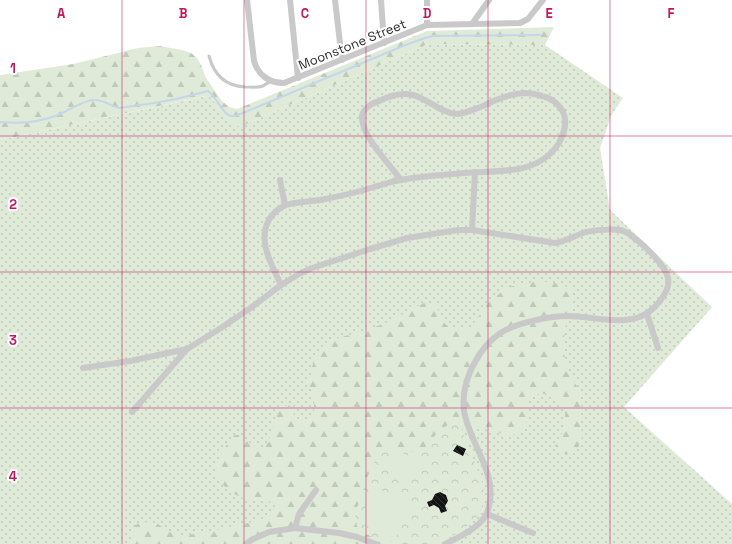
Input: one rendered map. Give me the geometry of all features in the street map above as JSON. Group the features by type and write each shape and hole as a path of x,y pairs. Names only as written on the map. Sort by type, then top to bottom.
{"street":[{"path":"247,0 256,68 259,73 272,81"},
{"path":"290,0 298,78"},
{"path":"335,0 342,60"},
{"path":"380,0 384,43"},
{"path":"427,0 427,25"},
{"path":"428,8 433,0"},
{"path":"472,24 489,0"},
{"name":"Moonstone Street","path":"272,81 284,83 298,78 427,25 520,22 528,19 543,0"},
{"path":"281,285 266,253 264,238 270,218 275,212 285,205 324,199 401,180 521,169 535,164 548,156 555,148 562,138 565,128 565,117 559,106 551,99 544,96 524,93 505,98 471,111 455,114 414,95 403,94 388,97 366,108 362,116 364,128 370,140 401,180"},
{"path":"472,230 476,172"},
{"path":"280,180 285,205"},
{"path":"132,412 186,349 221,328 281,285 312,268 407,238 458,230 472,230 555,242 561,242 587,232 620,230 629,234 638,240 659,262 667,273 669,279 668,288 663,297 647,314 628,320 567,316 544,318 528,322 500,334 483,350 473,366 466,385 464,410 467,422 486,469 491,491 490,502 487,514 481,522 445,544"},
{"path":"647,314 658,348"},
{"path":"82,368 130,361 186,349"},
{"path":"295,528 299,514 316,490"},
{"path":"487,514 533,533"},
{"path":"246,544 269,532 295,528 339,533 357,537 376,544"}],"lane":[{"path":"209,56 211,64 220,78 232,85 253,88 263,86 272,81"}],"green space":[{"path":"554,27 545,45 428,44 241,126 229,123 213,100 206,96 0,140 0,75 73,64 138,48 160,46 191,53 197,58 205,76 222,101 229,107 237,109 427,31"},
{"path":"428,44 545,45 623,98 612,114 600,148 610,210 712,307 624,407 732,504 732,544 0,544 0,140 207,96 213,100 226,120 231,124 244,125"},
{"path":"539,281 561,284 572,290 573,301 565,328 563,350 569,372 579,390 582,442 572,455 558,453 555,447 565,428 565,409 557,398 541,393 529,398 528,417 525,427 511,436 452,423 437,433 429,444 420,452 410,452 388,447 368,476 355,514 362,532 396,544 134,544 131,539 132,526 145,522 158,524 167,531 182,536 258,521 272,513 275,508 274,504 266,501 243,498 232,493 220,482 215,469 221,455 235,435 241,435 248,442 256,446 263,447 269,442 273,422 281,408 288,405 293,408 294,416 298,420 309,419 314,412 314,403 309,383 314,358 325,343 365,331 390,321 424,303 435,305 443,322 450,328 463,330 471,327 490,301 508,287"},
{"path":"452,422 460,424 483,484 484,496 482,507 478,515 464,529 436,544 396,544 362,532 357,526 355,514 376,458 388,447 410,452 419,452 429,444 437,433"},
{"path":"392,449 422,461 414,480 385,469"},
{"path":"374,488 411,503 396,538 359,523"}],"building":[{"path":"457,445 466,449 463,456 453,451"},
{"path":"440,492 446,495 448,501 445,506 447,511 441,513 439,508 434,505 429,507 427,502 432,500 435,494"}],"waterway":[{"path":"0,122 22,123 37,121 58,115 91,100 101,101 119,108 176,99 208,91 228,115 235,116 425,38 433,36 540,35"}]}
